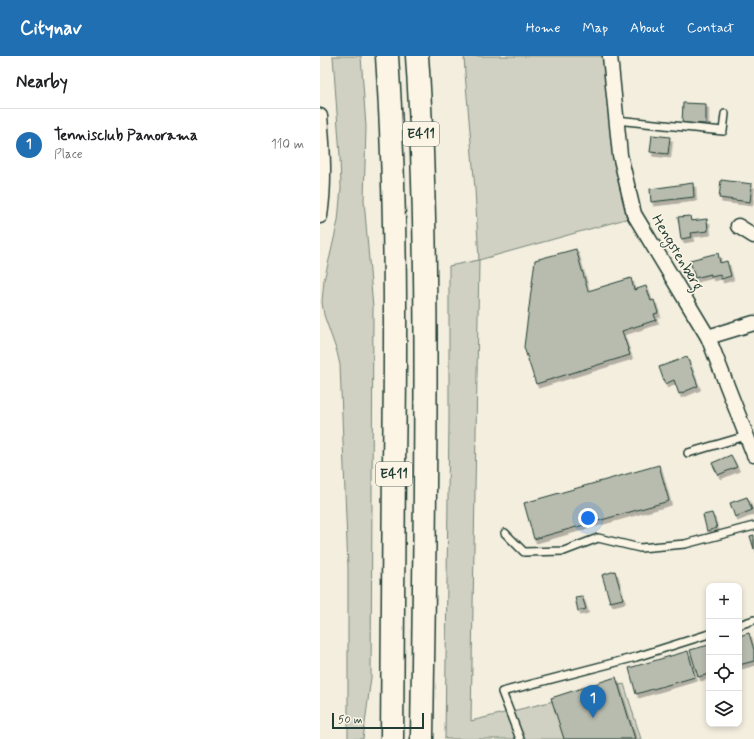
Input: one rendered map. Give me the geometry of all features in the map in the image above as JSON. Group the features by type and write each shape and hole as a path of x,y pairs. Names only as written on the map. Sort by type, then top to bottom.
{"highway":[{"name":"E411","path":"387,56 394,210 395,360 392,739"},
{"name":"E411","path":"417,56 420,95 424,211 426,360 422,739"}],"street":[{"name":"Hengstenberg","path":"610,56 620,155 634,214 708,337 754,455"},
{"path":"320,116 324,165 323,196 320,216"},
{"path":"738,226 754,236"},
{"path":"708,337 754,324"}],"lane":[{"path":"616,120 723,131 725,114"},
{"path":"688,453 746,436"},
{"path":"505,533 524,552 564,551 598,538 640,548 685,544 754,526"},
{"path":"742,624 754,620"},
{"path":"520,739 502,692 636,657 706,635"}],"shaded area":[{"path":"333,56 361,56 366,127 364,200 373,308 371,677 363,739 348,739 348,568 340,365 324,315 322,302 324,280 338,221 341,188"},
{"path":"464,56 604,56 629,218 479,260 475,189"},
{"path":"479,260 471,721 624,684 641,739 445,739 449,420 449,266"}],"building":[{"path":"683,103 706,104 706,124 682,123"},
{"path":"652,135 670,137 668,154 650,152"},
{"path":"721,180 752,184 750,202 719,198"},
{"path":"693,183 694,197 651,202 650,189"},
{"path":"690,216 691,221 707,219 708,231 691,233 692,237 681,239 678,217"},
{"path":"576,249 588,291 631,278 634,290 646,286 651,301 654,300 658,313 654,314 656,320 622,331 630,355 536,384 524,347 535,260"},
{"path":"718,253 720,263 727,261 731,276 721,279 720,275 711,277 711,274 695,278 690,260"},
{"path":"687,357 698,386 679,394 674,380 665,384 659,367"},
{"path":"731,455 737,467 718,475 712,463"},
{"path":"659,465 669,501 534,539 524,503"},
{"path":"747,497 752,510 735,517 730,503"},
{"path":"712,513 717,528 707,531 703,515"},
{"path":"754,535 754,549 750,536"},
{"path":"615,571 623,599 610,602 602,575"},
{"path":"582,596 586,609 578,611 575,597"},
{"path":"749,633 754,650 754,661 742,664 742,655 742,635"},
{"path":"706,646 706,675 698,677 690,650"},
{"path":"688,651 695,677 636,694 629,668"},
{"path":"616,677 635,739 564,739 551,698"}],"place":[{"name":"Tennisclub Panorama","path":"593,718"}]}
